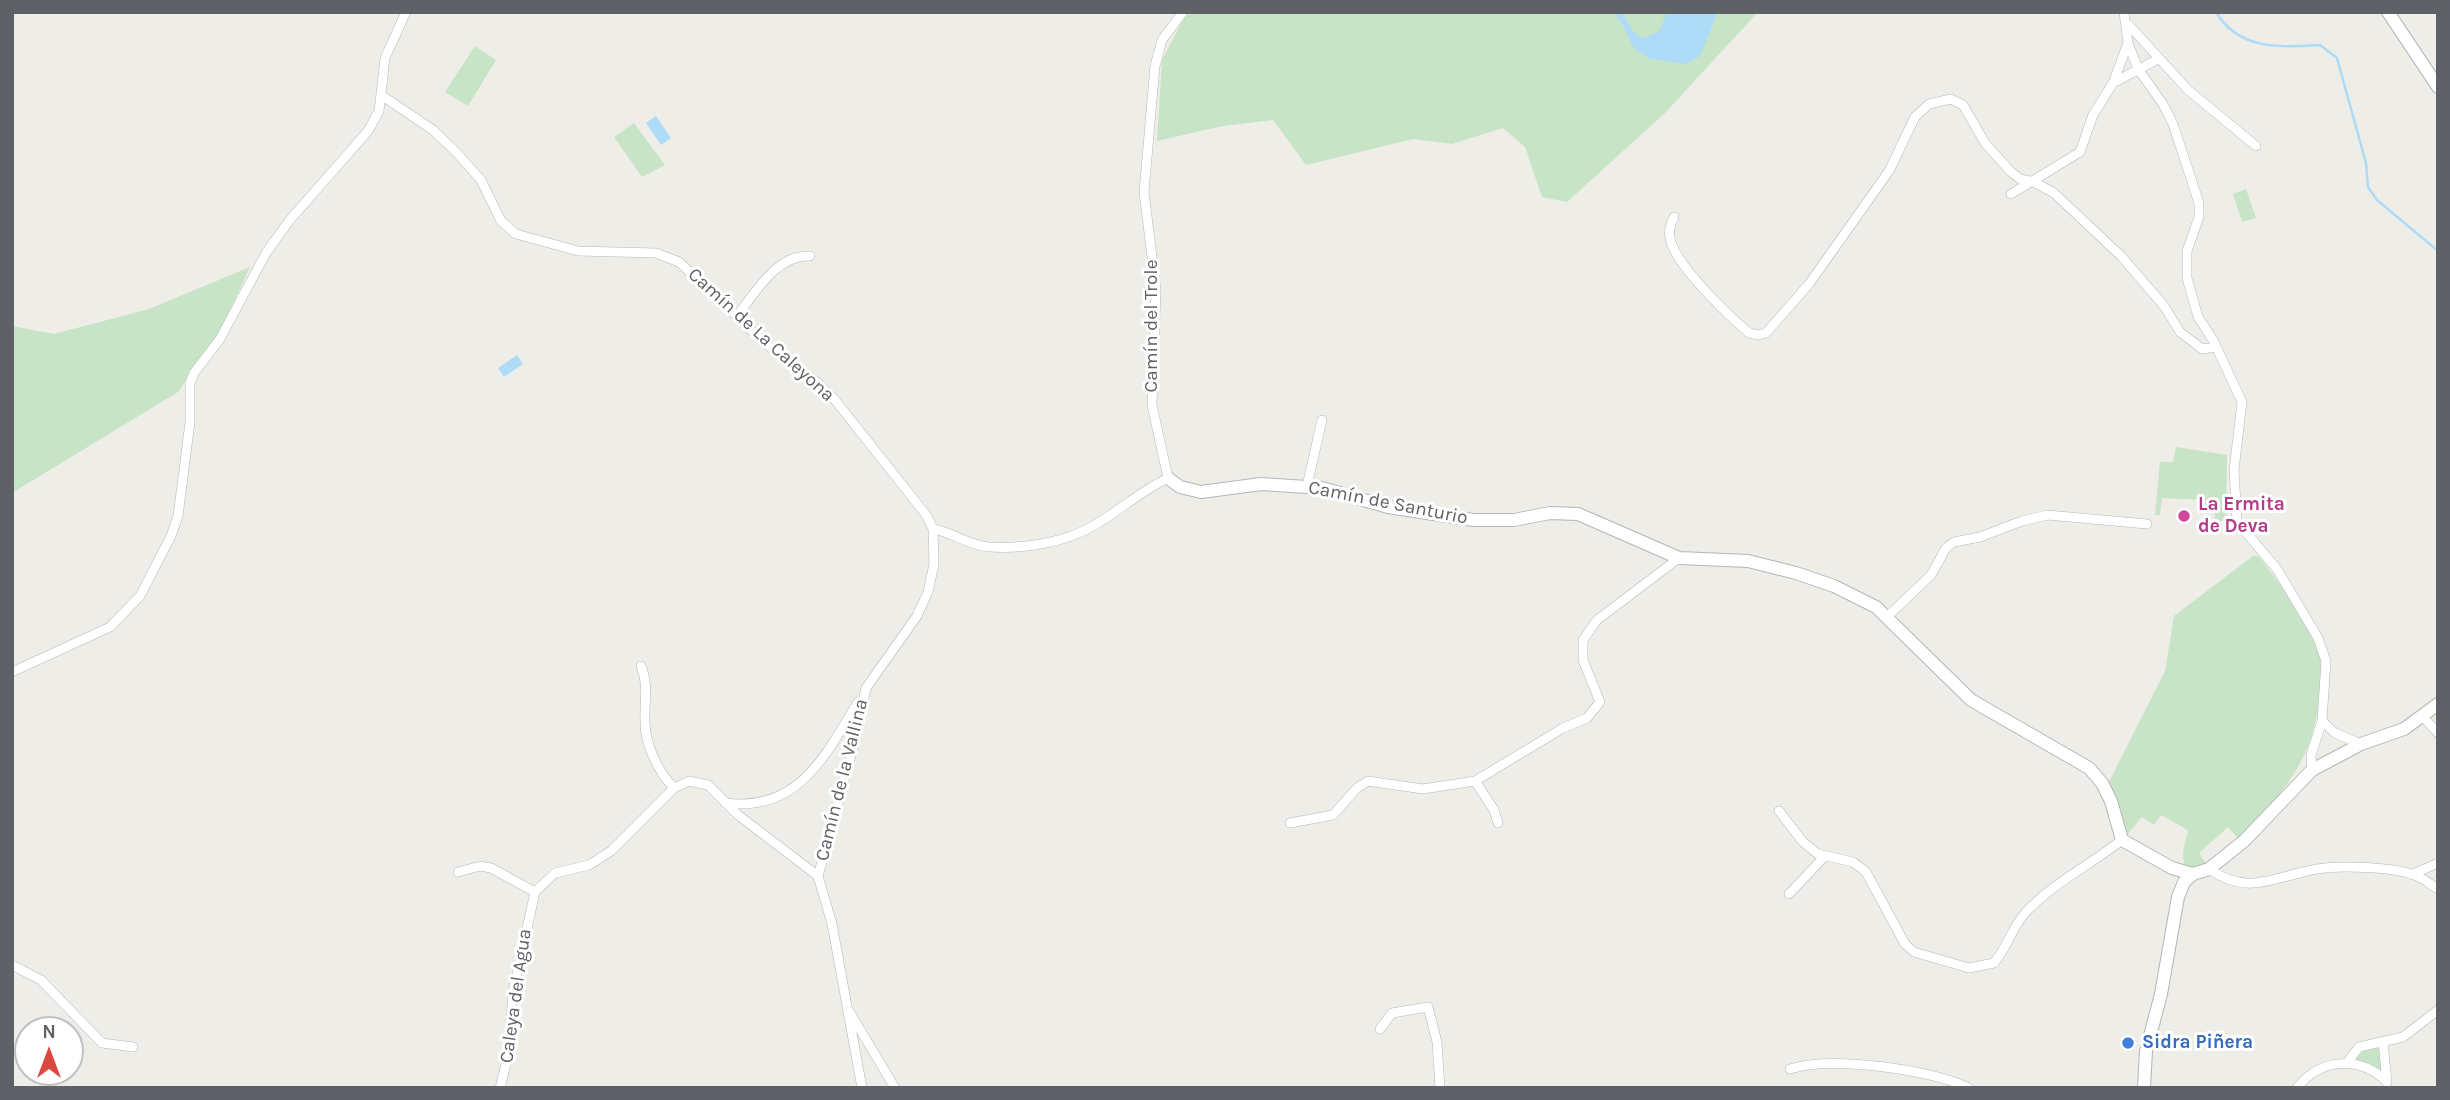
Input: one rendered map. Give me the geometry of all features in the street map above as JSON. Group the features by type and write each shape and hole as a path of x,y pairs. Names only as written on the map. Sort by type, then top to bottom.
{"street":[{"path":"12,672 110,627 140,596 171,536 178,516 194,373 220,339 273,242 368,131 379,111 385,58 406,12"},
{"name":"Camín del Trole","path":"1168,478 1152,405 1156,289 1144,192 1155,66 1163,40 1183,12"},
{"path":"2011,194 2034,182 2046,170 2068,162 2080,152 2093,115 2113,83 2127,43 2128,24 2124,12"},
{"path":"2388,12 2438,87"},
{"path":"2128,24 2188,90 2256,146"},
{"path":"2127,43 2138,69 2168,114 2195,188 2199,217 2187,251 2187,278 2192,304 2242,402 2234,461 2234,514 2238,526 2277,569 2321,645 2328,675 2322,721 2311,755 2312,770"},
{"path":"2113,83 2158,59"},
{"name":"Camín de La Caleyona","path":"381,95 433,130 457,153 481,180 501,221 516,234 578,251 656,253 670,257 691,271 767,345 817,382 835,400 927,516 933,529"},
{"path":"1674,217 1669,229 1670,241 1693,277 1749,333 1766,333 1809,284 1889,171 1915,117 1929,104 1951,99 1963,105 1993,153 2020,179 2034,182 2054,194 2121,256 2164,306 2180,332 2202,349 2216,347"},
{"path":"737,316 779,265 797,257 810,256"},
{"path":"1307,486 1322,420"},
{"path":"933,529 989,547 1032,546 1095,524 1120,505 1168,478"},
{"name":"Camín de Santurio","path":"1168,478 1180,486 1201,492 1261,484 1307,486 1344,492 1373,503 1447,517 1514,520 1550,513 1578,514 1679,558 1748,561 1835,586 1888,616 1971,700 2089,768 2102,783 2111,801 2122,840"},
{"path":"1888,616 1931,575 1946,548 1954,542 1980,537 2047,515 2147,524"},
{"name":"Camín de la Vallina","path":"862,1088 832,925 818,876 872,678 907,632 928,593 934,564 933,529"},
{"path":"1290,823 1315,821 1333,815 1357,788 1368,781 1423,789 1475,782 1593,713 1598,707 1599,697 1583,660 1583,640 1597,620 1679,558"},
{"path":"641,666 647,685 647,741 666,780 674,788"},
{"path":"725,803 747,803 794,789 817,765 858,702 864,701"},
{"path":"2144,1088 2146,1051 2161,993 2178,897 2184,882 2193,874 2209,869 2244,841 2312,770 2361,744 2389,736 2438,704"},
{"path":"2421,716 2438,733"},
{"path":"2322,721 2335,733 2361,744"},
{"path":"458,872 480,866 491,868 535,892 555,873 590,864 611,851 683,782 703,782 725,803 818,876"},
{"path":"1475,782 1494,810 1498,823"},
{"path":"1779,811 1803,842 1825,857 1842,858 1866,872 1905,944 1914,952 1958,967 1979,968 1994,963 2025,913 2050,890 2122,840 2172,868 2193,874"},
{"path":"1789,894 1825,857"},
{"path":"2413,874 2438,863"},
{"path":"2209,869 2222,878 2240,884 2259,884 2320,868 2413,874 2438,888"},
{"name":"Caleya del Agua","path":"500,1088 508,1056 513,992 535,892"},
{"path":"12,965 41,980 102,1043 133,1047"},
{"path":"846,1005 895,1088"},
{"path":"1380,1029 1392,1013 1428,1007 1437,1042 1440,1088"},
{"path":"2347,1063 2358,1047 2403,1037 2438,1010"},
{"path":"2383,1042 2388,1085"},
{"path":"2297,1088 2314,1070 2347,1063 2372,1071 2388,1085"},
{"path":"1790,1069 1824,1064 1880,1065 1969,1088"}],"green space":[{"path":"1187,12 1758,12 1665,113 1567,202 1542,197 1525,147 1503,128 1452,144 1413,139 1306,165 1273,120 1223,126 1157,141 1162,60"},
{"path":"475,46 496,60 468,106 445,92"},
{"path":"634,123 665,165 642,177 614,137"},
{"path":"2246,189 2256,218 2242,222 2233,194"},
{"path":"250,267 221,329 178,392 12,493 12,326 54,334 149,309"},
{"path":"2176,447 2227,455 2226,521 2215,521 2214,508 2205,508 2204,500 2162,498 2160,515 2155,515 2160,462 2173,462"},
{"path":"2253,556 2259,556 2285,591 2317,644 2322,669 2317,717 2311,738 2294,774 2269,806 2239,840 2228,827 2199,853 2207,865 2184,868 2183,852 2188,830 2161,815 2154,825 2142,817 2126,836 2109,782 2165,671 2174,616"},
{"path":"2381,1046 2383,1070 2351,1060 2362,1050"}],"water":[{"path":"1613,12 1622,12 1634,33 1643,38 1659,32 1667,12 1718,12 1700,56 1686,64 1651,59 1634,49 1623,25"},
{"path":"656,116 671,138 661,145 646,123"},
{"path":"517,355 523,364 504,377 498,368"}],"waterway":[{"path":"2216,12 2225,25 2249,40 2276,46 2320,45 2337,58 2366,163 2368,187 2377,200 2438,251"}],"place":[{"name":"La Ermita de Deva","path":"2184,516"},
{"name":"Sidra Piñera","path":"2128,1043"}]}
